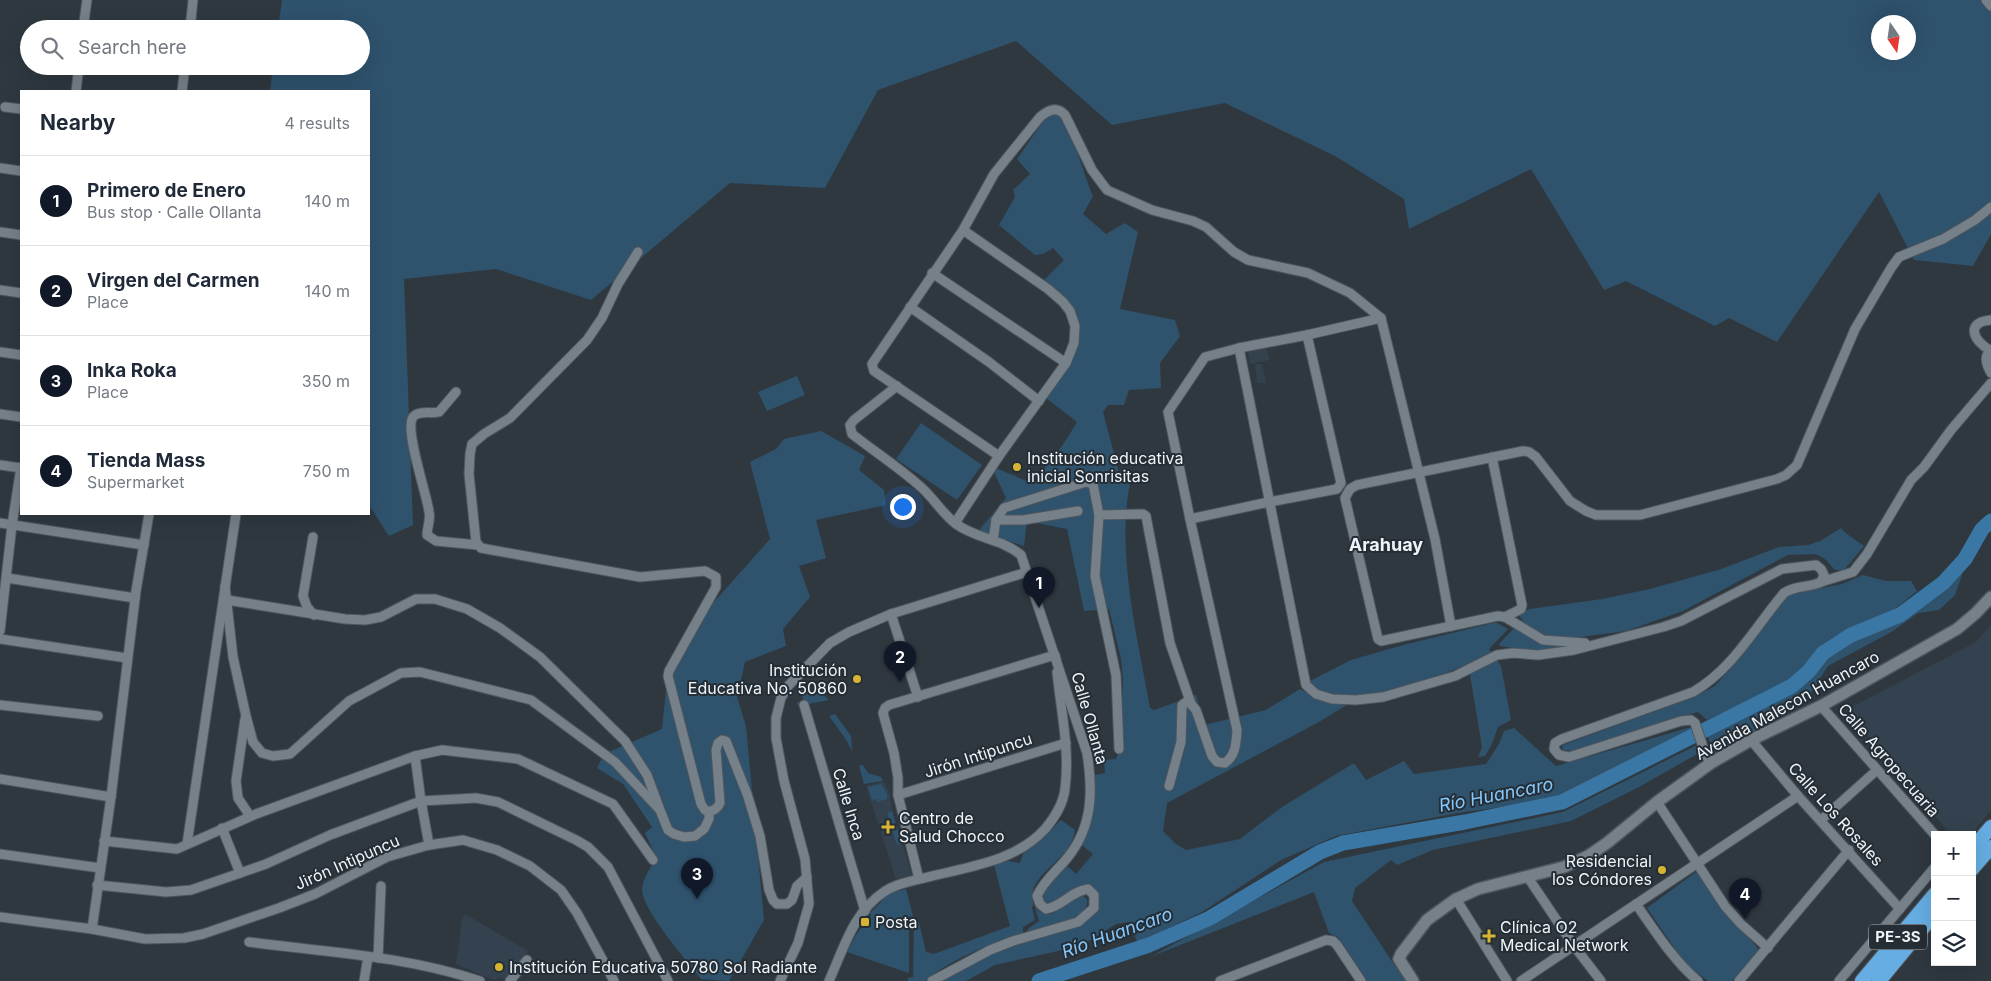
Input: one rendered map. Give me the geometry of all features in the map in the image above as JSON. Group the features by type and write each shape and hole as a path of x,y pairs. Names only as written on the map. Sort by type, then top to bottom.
{"highway":[{"path":"1976,844 1991,827"},
{"path":"1976,864 1991,847"},
{"name":"PE-3S","path":"1870,980 1931,899"},
{"name":"PE-3S","path":"1870,980 1931,917"}],"street":[{"path":"191,20 193,0"},
{"path":"1986,0 1991,6"},
{"path":"84,20 87,1"},
{"path":"76,90 78,75"},
{"path":"182,90 184,75"},
{"path":"5,107 20,109"},
{"path":"999,456 874,371 872,364 963,230 994,174 1040,117 1048,111 1056,110 1065,115 1092,170 1108,190 1152,210 1193,221 1206,227 1234,252 1248,260 1308,273 1326,281 1350,293 1380,318 1394,368 1435,539 1451,626"},
{"path":"0,168 20,171"},
{"path":"1610,640 1572,644 1549,642 1536,637 1517,623 1498,616 1381,641 1378,639 1346,498 1350,489 1356,485 1523,451 1529,452 1536,457 1570,501 1586,511 1612,516 1640,515 1777,479 1786,475 1797,465 1855,329 1891,268 1900,257 1943,239 1991,208"},
{"path":"955,523 999,456 1066,363 1074,342 1075,326 1067,307 1048,290 963,230"},
{"path":"0,232 20,235"},
{"path":"478,545 475,536 469,474 472,444 510,418 587,340 602,318 618,284 638,252"},
{"path":"932,273 1066,363"},
{"path":"0,290 20,293"},
{"path":"910,307 989,362 1039,401"},
{"path":"1099,515 1143,514 1148,520 1170,643 1191,704 1196,710 1212,756 1217,762 1225,763 1232,758 1236,746 1236,722 1168,412 1206,357 1239,348 1308,335 1380,318"},
{"path":"1991,320 1979,324 1974,331 1974,336 1978,342 1990,350 1986,360 1991,373"},
{"path":"1190,519 1337,489 1341,483 1308,335"},
{"path":"1239,348 1306,685 1324,697 1349,700 1383,697 1455,676 1497,656 1513,653 1538,654 1574,650 1646,632 1681,621 1782,569 1816,565 1824,575 1821,582"},
{"path":"0,352 20,355"},
{"path":"1708,760 1694,723 1691,720 1682,721 1569,757 1559,755 1554,749 1556,743 1562,739 1693,692 1708,684 1732,660 1784,593 1790,589 1815,585 1853,572 1867,554 1911,480 1924,467 1951,430 1991,383"},
{"name":"Calle Ollanta","path":"897,386 850,424 852,434 921,487 955,523 975,535 1013,548 1021,555 1087,753 1091,777 1089,814 1084,833 1069,856 1042,886 1037,896 1040,904 1046,909 1056,908 1078,891 1088,889 1094,894 1094,908 1078,922 1013,941 990,950 932,981"},
{"path":"456,392 439,412 420,413 413,417 412,443 429,512 427,535 436,541 478,545 481,548 640,577 704,571 716,577 716,587 668,676 701,804 709,812"},
{"path":"0,414 20,418"},
{"path":"1492,457 1522,605 1520,609 1505,617"},
{"path":"0,465 20,468"},
{"path":"0,631 12,524 20,474"},
{"path":"993,540 996,520 1004,508 1086,482 1093,484 1099,515 1095,576 1116,675 1118,749"},
{"path":"996,520 1023,520 1078,510"},
{"path":"92,929 111,797 135,598 149,515"},
{"path":"187,844 236,515"},
{"path":"0,523 144,545"},
{"path":"313,536 303,596 307,606 314,615"},
{"path":"780,981 798,944 809,904 801,838 794,819 776,738 776,718 781,698 788,686 830,643 849,632 891,614 1027,572"},
{"path":"7,578 135,598"},
{"path":"225,586 233,657 246,716 253,742 262,753 273,756 290,754 349,701 381,682 401,673 420,672 530,700 615,762 660,810"},
{"name":"Avenida Malecon Huancaro","path":"1413,981 1399,959 1427,920 1456,899 1478,889 1564,867 1588,856 1607,843 1708,760 1821,706 1957,629 1991,597"},
{"path":"227,600 314,615 365,620 381,617 416,599 435,599 467,609 500,628 540,657 625,741 647,774 668,830 684,837 695,836 704,829 709,819 709,812"},
{"path":"891,614 918,697"},
{"path":"0,639 127,658"},
{"path":"829,981 852,928 865,910 884,892 919,879 1005,857 1024,847 1041,833 1059,811 1065,791 1066,742 1055,655 889,704 885,708 882,713 894,753 898,796 919,879"},
{"path":"1169,786 1181,742 1182,705 1186,702 1191,704"},
{"path":"0,705 98,716"},
{"name":"Calle Inca","path":"804,705 865,910"},
{"name":"Calle Agropecuaria","path":"1821,706 1931,831"},
{"path":"246,716 236,781 238,798 250,816"},
{"path":"709,812 716,809 720,803 716,746 722,740 726,741 747,794 760,836 769,890 773,900 777,904 788,904 792,900 797,886 807,877"},
{"name":"Calle Los Rosales","path":"1751,740 1798,796 1822,820 1900,908"},
{"name":"Jirón Intipuncu","path":"898,796 1066,742"},
{"path":"104,840 177,849 250,816 415,756 442,750 518,759 613,804 653,860"},
{"path":"415,756 429,845"},
{"path":"1822,820 1877,770"},
{"path":"0,779 111,797"},
{"path":"1521,981 1798,796"},
{"path":"97,885 166,892 192,890 273,861 330,835 421,800 476,798 498,802 588,847 608,867 668,981"},
{"path":"1657,802 1725,906 1741,924 1768,948"},
{"path":"222,828 240,873"},
{"name":"Jirón Intipuncu","path":"0,917 92,929 145,939 184,938 203,934 315,894 387,857 429,845 463,840 497,850 530,866 561,890 577,913 614,981"},
{"path":"1739,981 1848,850"},
{"path":"0,854 100,868"},
{"path":"1839,981 1931,872"},
{"path":"1527,876 1574,946 1601,981"},
{"path":"378,958 381,886"},
{"path":"1456,899 1507,981"},
{"path":"1636,904 1670,951 1698,981"},
{"path":"1220,981 1326,940 1333,941 1337,945 1361,981"},
{"path":"249,942 378,958 450,971 480,981"},
{"path":"364,981 368,957"},
{"path":"510,981 527,960"}],"shaded area":[{"path":"282,0 1991,0 1991,234 1973,266 1914,260 1879,192 1777,342 1729,318 1715,326 1626,281 1604,290 1531,169 1409,229 1404,199 1335,156 1225,103 1112,125 1016,41 878,90 825,188 730,183 591,300 496,269 404,279 413,525 389,536 370,507 370,90 270,90 272,75 370,75 370,20 279,20"},
{"path":"1058,114 1074,142 1093,196 1083,214 1106,234 1125,223 1138,232 1120,309 1175,320 1180,336 1160,363 1161,388 1129,390 1124,405 1108,405 1103,412 1120,476 1130,484 1126,511 1127,567 1130,596 1150,708 1154,710 1196,695 1204,725 1266,710 1300,689 1319,699 1350,703 1319,722 1167,803 1163,831 1176,844 1186,850 1240,839 1282,807 1354,763 1366,780 1404,761 1414,774 1486,764 1499,744 1504,731 1514,728 1556,766 1695,726 1697,730 1566,795 1545,801 1458,813 1336,836 1281,860 1202,912 1138,943 1128,922 1116,924 1081,946 995,965 966,981 938,981 1005,948 1074,928 1086,922 1097,906 1086,886 1069,891 1053,903 1044,902 1043,890 1065,864 1076,874 1093,854 1080,844 1090,776 1105,773 1104,760 1116,759 1120,748 1123,679 1121,659 1109,609 1084,611 1067,529 1027,521 1024,546 986,534 980,529 1006,498 991,466 1029,482 1050,462 1077,422 1046,398 1060,376 1074,328 1064,302 1043,281 1064,260 1053,248 1043,254 1035,255 999,225 1015,197 1013,190 1030,174 1017,159 1044,120 1050,115"},
{"path":"1266,348 1270,360 1250,364 1248,352"},
{"path":"1255,364 1262,364 1266,383 1257,383"},
{"path":"797,376 805,395 767,411 758,392"},
{"path":"921,423 982,465 957,500 896,459"},
{"path":"821,431 865,456 859,470 884,490 886,505 816,520 826,558 799,566 810,597 783,629 786,646 745,662 737,697 746,726 764,920 729,981 701,979 657,923 644,899 642,890 644,882 657,859 645,833 652,827 623,784 597,768 604,754 662,729 667,680 706,611 770,539 750,462 776,449 784,439"},
{"path":"1841,528 1864,546 1844,570 1835,570 1824,558 1815,554 1788,555 1683,611 1626,631 1566,639 1543,635 1528,627 1518,614 1530,609 1602,599 1650,589 1721,569 1779,547 1808,545 1820,541"},
{"path":"1961,568 1962,575 1955,595 1939,610 1918,613 1893,631 1828,666 1805,702 1716,752 1712,749 1707,734 1800,687 1824,656 1847,641 1909,614 1945,586"},
{"path":"1863,575 1886,581 1911,581 1917,591 1894,610 1821,645 1790,682 1707,720 1698,712 1572,751 1562,750 1563,745 1692,698 1715,686 1736,662 1782,600 1794,593 1842,584"},
{"path":"1493,623 1508,629 1489,649 1492,654 1411,686 1375,696 1343,697 1322,692 1306,683 1351,660"},
{"path":"1991,625 1991,810 1974,831 1948,831 1846,710 1976,642"},
{"path":"1515,627 1532,639 1547,645 1584,645 1538,652 1500,646 1499,644"},
{"path":"1496,659 1501,666 1511,720 1498,727 1485,756 1478,757 1482,747 1470,675"},
{"path":"818,690 829,700 798,706 797,702 803,701 802,694"},
{"path":"835,714 851,736 852,751 829,716"},
{"path":"1699,744 1699,753 1639,787 1571,821 1433,850 1397,865 1391,860 1355,888 1352,901 1405,981 1367,981 1338,937 1329,933 1314,892 1150,957 1324,862 1563,812"},
{"path":"863,765 868,773 881,777 883,781 864,784 859,766"},
{"name":"Centro de Salud Chocco","path":"884,782 890,794 892,811 912,875 896,879 866,786"},
{"path":"881,784 887,794 887,799 877,802 876,799 872,800 868,787"},
{"path":"892,811 902,844 897,845 887,813"},
{"path":"1061,820 1075,830 1073,839 1065,852 1038,880 1032,896 1035,920 1023,927 1023,933 959,959 925,981 908,981 908,978 913,977 914,923 919,922 926,952 934,954 1010,926 994,865 1004,860 1020,863 1025,848 1038,842"},
{"path":"1696,872 1759,950 1732,981 1708,981 1685,963 1647,908"},
{"path":"906,889 913,916 909,917 909,973 847,952 856,935 871,915 870,913 890,893"},
{"path":"1083,896 1087,899 1086,907 1082,913 1065,922 1027,932 1028,929 1039,921 1035,908 1042,913 1051,914 1078,897"},
{"path":"465,914 528,951 507,981 499,977 494,980 456,964 462,920"}],"waterway":[{"name":"Río Huancaro","path":"1039,981 1149,945 1210,918 1320,852 1343,843 1465,822 1562,802 1792,686 1809,671 1823,653 1851,635 1900,615 1943,583 1965,559 1982,529 1991,521"}],"place":[{"name":"Institución educativa inicial Sonrisitas","path":"1017,467"},
{"name":"Primero de Enero","path":"1039,608"},
{"name":"Institución Educativa No. 50860","path":"857,679"},
{"name":"Virgen del Carmen","path":"900,682"},
{"name":"Centro de Salud Chocco","path":"888,827"},
{"name":"Residencial los Cóndores","path":"1662,870"},
{"name":"Inka Roka","path":"697,899"},
{"name":"Tienda Mass","path":"1745,919"},
{"name":"Posta","path":"865,922"},
{"name":"Clínica O2 Medical Network","path":"1489,936"},
{"name":"Institución Educativa 50780 Sol Radiante","path":"499,967"}],"district":[{"name":"Arahuay","path":"1386,545"}]}
